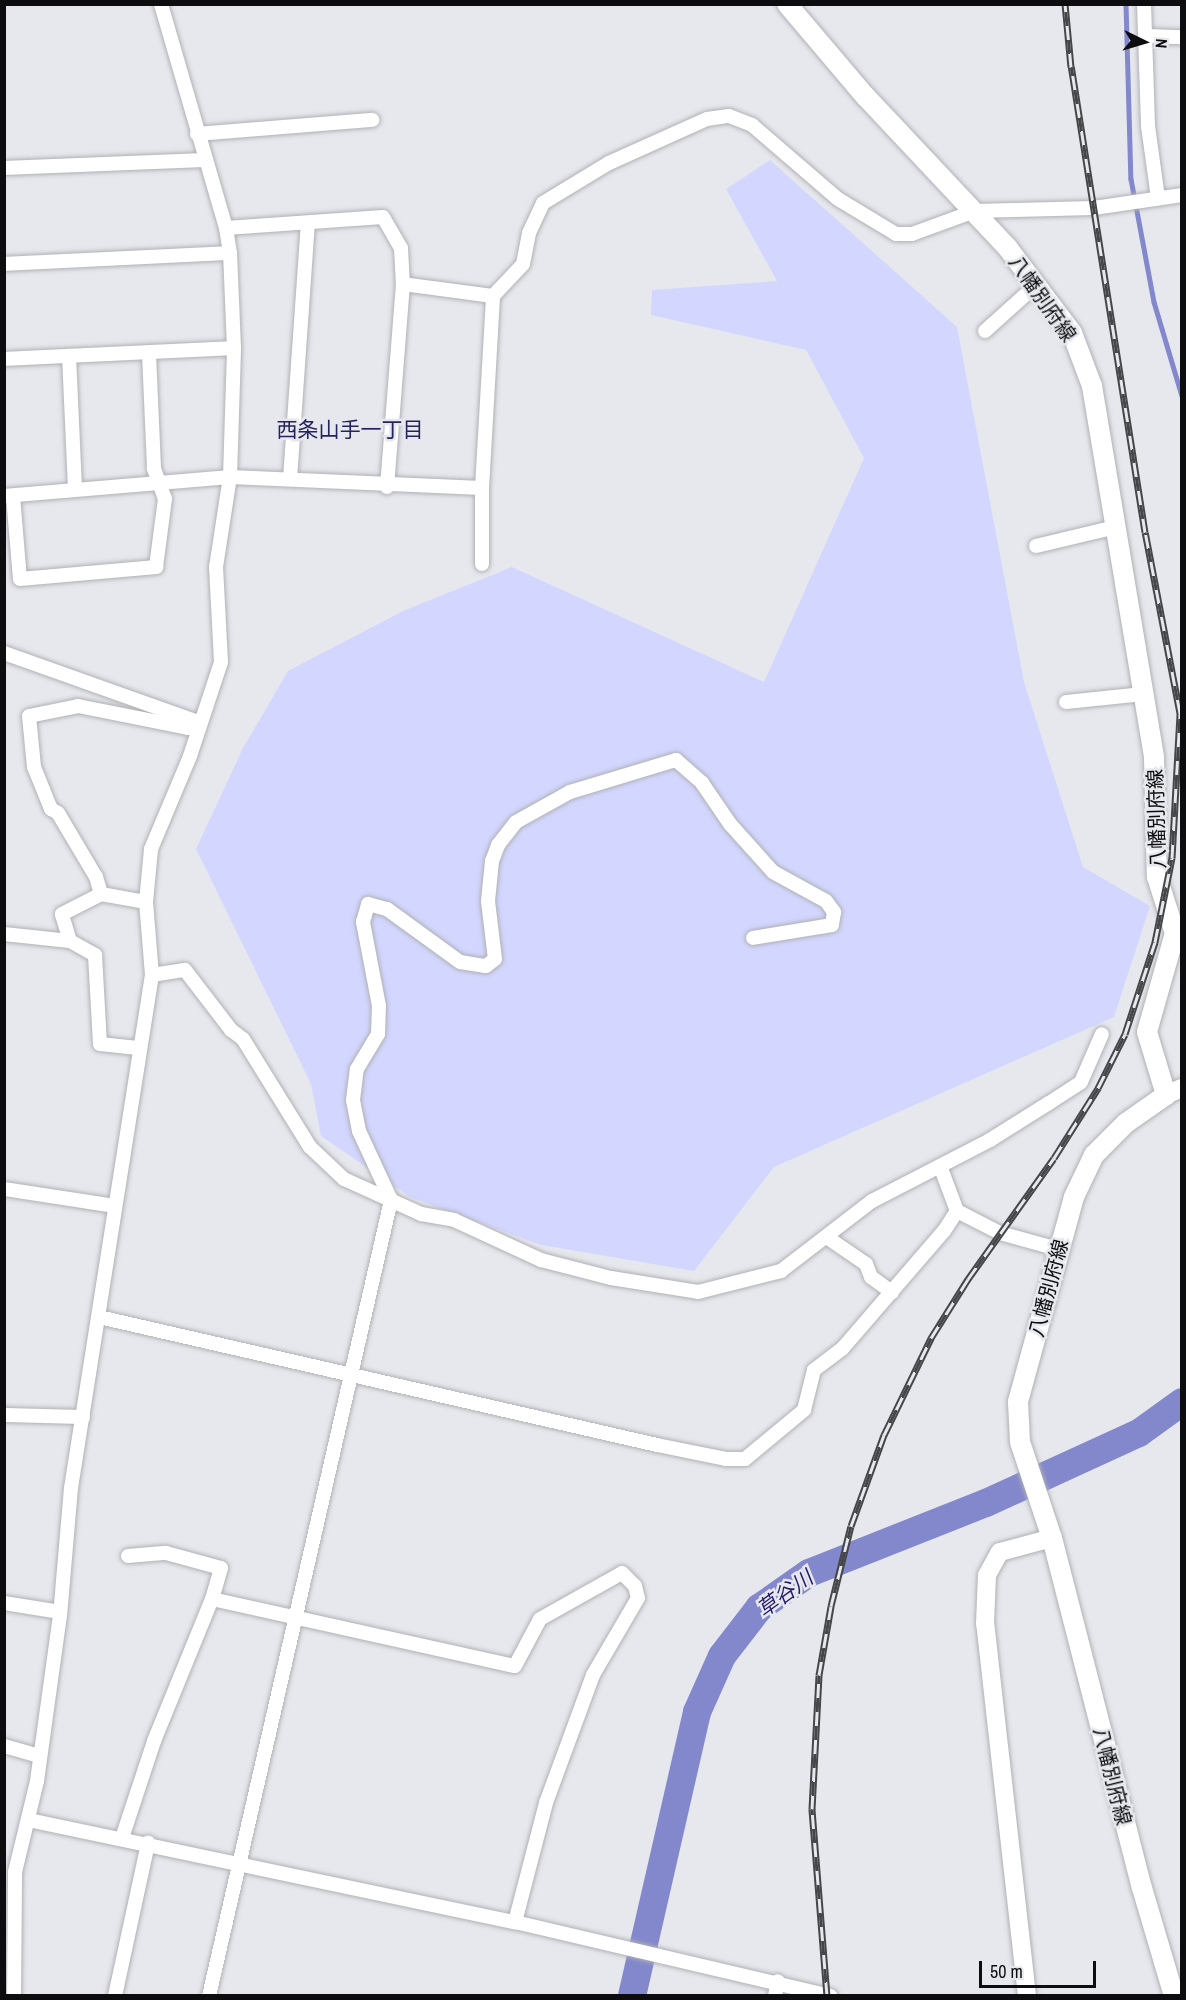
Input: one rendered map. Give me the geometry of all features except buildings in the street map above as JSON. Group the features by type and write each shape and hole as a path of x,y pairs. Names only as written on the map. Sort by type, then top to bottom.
{"main road":[{"name":"八幡別府線","path":"787,4 866,97 975,211 1036,285 1072,333 1092,386 1144,694 1158,799 1157,877 1174,933 1147,1032 1174,1091 1126,1123 1094,1155 1074,1197 1018,1402 1020,1442 1052,1538 1142,1888 1174,1995"}],"street":[{"path":"14,1995 15,1872 29,1820 39,1756 60,1612 71,1488 99,1317 138,1048 152,975 146,902 151,849 190,756 195,722 221,662 216,567 230,477 234,348 230,253 226,228 204,160 161,4"},
{"path":"1144,4 1148,126 1158,198"},
{"path":"1146,36 1182,37"},
{"path":"482,564 482,488 493,297 523,264 529,233 543,203 609,163 707,119 729,116 752,125 838,199 896,234 912,234 975,211 1119,206 1182,195"},
{"path":"197,134 372,120"},
{"path":"4,168 204,160"},
{"path":"226,228 383,217 401,248 403,285 387,487"},
{"path":"290,479 308,223"},
{"path":"4,264 230,253"},
{"path":"403,285 493,297"},
{"path":"985,331 1036,285"},
{"path":"4,359 234,348"},
{"path":"149,352 154,468 159,482 165,499 156,567 20,579 9,496 75,489 159,482 230,477 290,479 387,487 482,488"},
{"path":"69,356 75,489"},
{"path":"1036,546 1116,527"},
{"path":"4,652 195,722"},
{"path":"1066,702 1144,694"},
{"path":"101,894 96,877 58,813 51,809 42,788 34,767 29,716 78,706 188,728 195,722"},
{"path":"209,1995 298,1619 391,1200 359,1131 353,1100 357,1069 378,1034 379,1006 363,922 368,904 387,909 459,962 486,966 495,959 488,900 492,861 498,845 516,822 570,792 676,760 702,783 730,824 773,872 826,901 834,912 832,925 753,938"},
{"path":"70,941 62,914 101,894 146,902"},
{"path":"4,934 70,941 95,955 100,1044 138,1048"},
{"path":"152,975 185,970 231,1030 243,1039 310,1147 344,1179 421,1214 454,1220 541,1260 611,1278 698,1292 781,1271 828,1238 872,1201 990,1140 1081,1082 1102,1034"},
{"path":"940,1166 957,1211 999,1233 1058,1249"},
{"path":"4,1189 115,1206"},
{"path":"99,1317 657,1445 726,1459 745,1459 804,1410 814,1371 842,1349 892,1292 957,1211"},
{"path":"828,1238 866,1264 872,1277 892,1292"},
{"path":"4,1415 83,1417"},
{"path":"1026,1995 985,1624 987,1575 1000,1552 1052,1538"},
{"path":"122,1838 154,1741 212,1599 221,1568 166,1553 128,1556"},
{"path":"212,1599 515,1666 540,1619 622,1573 635,1586 639,1592 635,1607 608,1644 593,1675 546,1803 515,1922"},
{"path":"4,1603 60,1612"},
{"path":"4,1746 39,1756"},
{"path":"29,1820 239,1861 778,1981 830,1995"},
{"path":"115,1995 148,1843"},
{"path":"775,1995 778,1981"}],"shaded area":[{"path":"770,160 957,327 1024,682 1083,867 1150,906 1114,1017 774,1167 694,1271 541,1245 410,1197 321,1136 311,1084 196,849 243,748 288,671 403,611 512,567 764,682 864,458 806,350 651,315 652,290 777,281 726,189"}],"waterway":[{"path":"1126,4 1131,179 1154,302 1182,396"},
{"name":"草谷川","path":"632,1996 697,1712 722,1656 759,1608 809,1573 986,1503 1139,1433 1182,1402"}],"railway":[{"path":"827,1996 812,1809 819,1675 831,1606 851,1526 884,1435 931,1338 968,1279 1054,1158 1098,1088 1125,1034 1155,942 1172,858 1180,713 1145,532 1071,67 1065,4"}],"district":[{"name":"西条山手一丁目","path":"350,430"}]}
